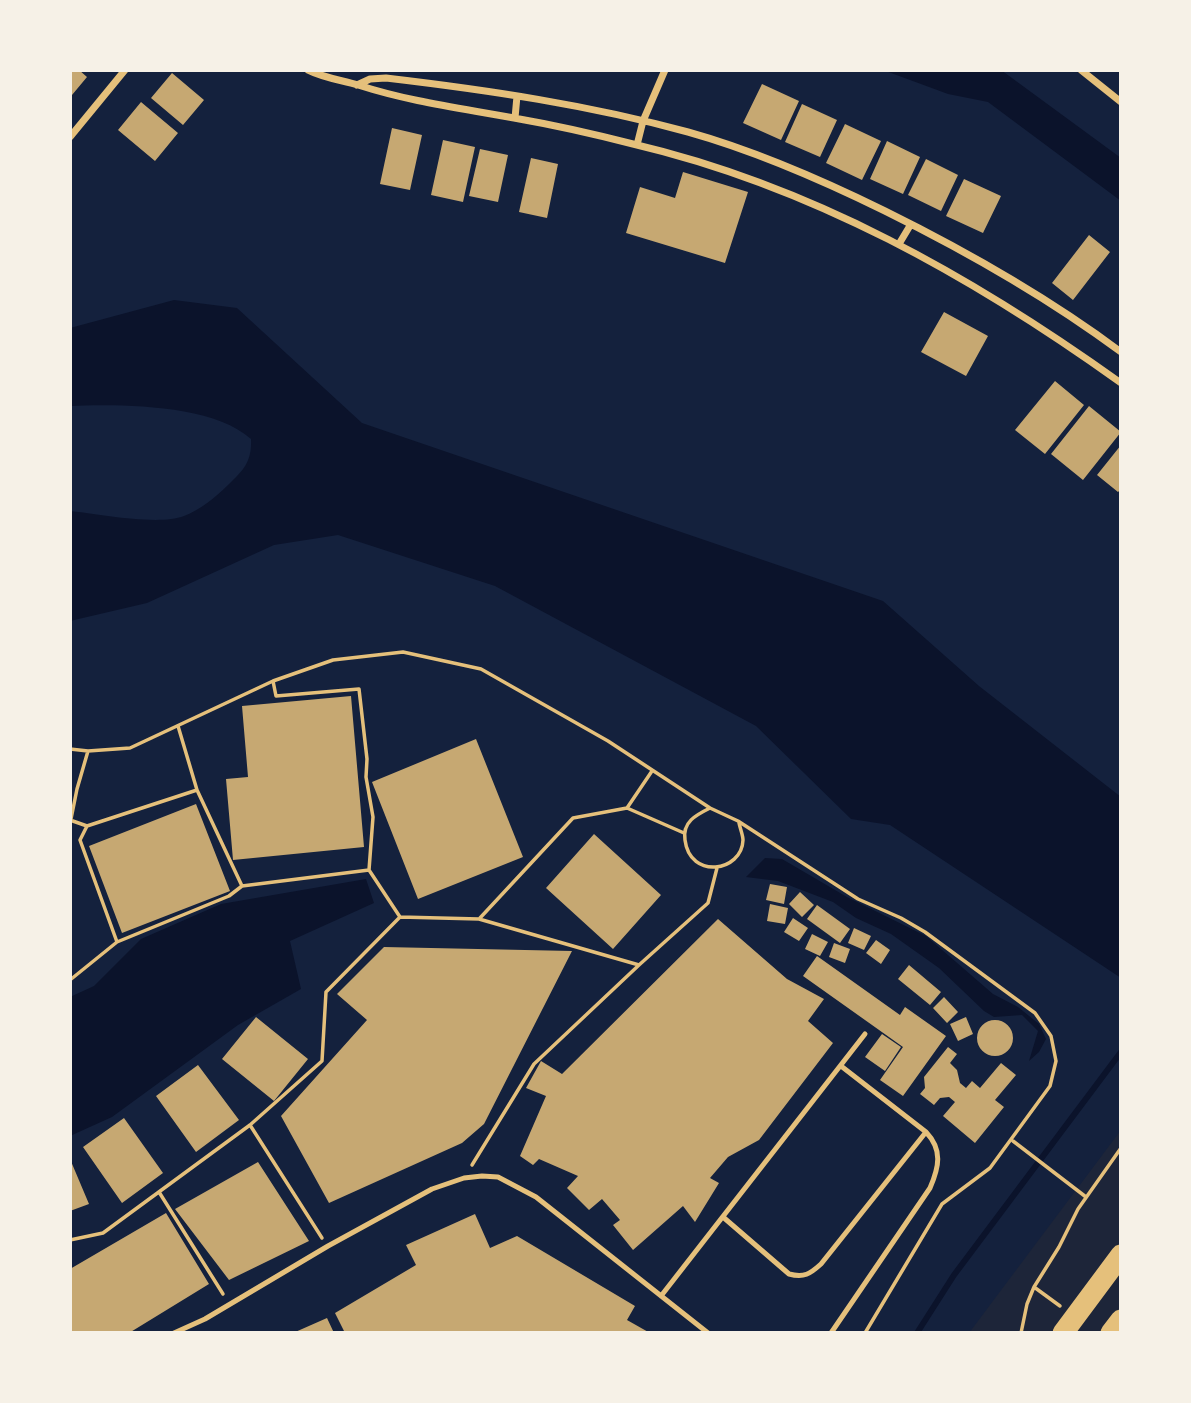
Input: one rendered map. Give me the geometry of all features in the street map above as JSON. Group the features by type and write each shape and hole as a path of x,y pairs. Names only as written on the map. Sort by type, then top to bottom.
{"highway":[{"path":"1063,1333 1121,1255"},
{"path":"1111,1333 1121,1320"}],"street":[{"path":"70,137 125,70"},
{"path":"308,70 328,79 399,98 515,118 637,145 717,168 782,191 898,244 951,272 1021,314 1121,383"},
{"path":"637,145 643,121 666,70"},
{"path":"1081,70 1121,102"},
{"path":"357,85 370,79 386,78 551,101 643,121 730,146 788,168 911,224 1035,291 1121,352"},
{"path":"515,118 517,96"},
{"path":"898,244 911,224"}],"lane":[{"path":"660,1296 864,1034"},
{"path":"831,1333 930,1188 937,1173 939,1155 936,1144 926,1132 841,1066"},
{"path":"723,1217 789,1274 798,1277 809,1274 847,1233 926,1132"},
{"path":"174,1333 205,1319 328,1246 432,1189 482,1175 498,1177 517,1185 536,1198 708,1333"}],"path":[{"path":"70,749 88,751 130,748 273,681 333,660 403,652 481,669 608,741 710,808 738,821 858,900 901,918 925,932 1035,1013 1051,1036 1056,1061 1050,1086 1012,1141 990,1168 942,1204 865,1333"},
{"path":"273,681 276,696 359,689 367,759 366,776 373,817 369,870 400,917"},
{"path":"178,725 197,790 242,886"},
{"path":"88,751 70,820 87,826 197,790"},
{"path":"627,808 652,771"},
{"path":"480,919 573,818 627,808 684,833"},
{"path":"710,808 693,816 684,833 686,851 699,865 717,868 735,859 743,841 738,821"},
{"path":"87,826 80,840 117,942"},
{"path":"464,1178 536,1065 639,965 708,903 717,868"},
{"path":"70,979 117,942 229,896 242,886 369,870"},
{"path":"70,1240 103,1233 250,1125 322,1061 326,992 400,917 480,919 639,965"},
{"path":"250,1125 328,1246"},
{"path":"1012,1141 1086,1197"},
{"path":"1021,1333 1027,1304 1034,1287 1059,1247 1078,1209 1121,1148"},
{"path":"159,1192 230,1304"}],"shaded area":[{"path":"883,70 1001,70 1121,158 1121,201 988,102 948,94"},
{"path":"174,300 237,308 362,423 883,601 979,686 1121,797 1121,978 890,825 851,819 756,726 495,586 338,535 274,545 147,603 70,621 70,511 144,520 184,516 202,507 218,494 238,475 248,459 251,439 234,427 213,419 139,406 70,406 70,328"},
{"path":"765,858 782,859 847,897 926,936 993,994 1018,1007 1039,1024 1046,1039 1039,1052 1029,1061 1038,1031 1022,1015 994,1017 984,1011 939,968 891,934 856,918 833,902 778,881 746,877"},
{"path":"366,879 374,903 290,941 301,989 238,1025 112,1117 70,1136 70,997 94,986 141,939 221,904"},
{"path":"1121,1130 1121,1333 969,1333"}],"building":[{"path":"70,70 79,70 87,77 72,95"},
{"path":"172,73 204,100 183,125 151,98"},
{"path":"762,84 799,101 781,140 743,123"},
{"path":"141,102 178,133 155,161 118,130"},
{"path":"802,104 837,120 820,157 785,142"},
{"path":"845,124 881,141 862,180 826,163"},
{"path":"392,128 422,135 410,190 380,184"},
{"path":"443,140 475,147 463,202 431,195"},
{"path":"887,141 920,157 903,194 870,179"},
{"path":"480,149 508,155 498,202 469,196"},
{"path":"531,158 558,164 547,218 519,212"},
{"path":"926,159 958,175 941,211 908,195"},
{"path":"683,172 748,192 725,263 626,233 640,187 675,198"},
{"path":"964,179 1001,196 983,233 946,216"},
{"path":"1089,235 1110,252 1073,300 1052,283"},
{"path":"944,312 988,336 966,376 921,352"},
{"path":"1055,381 1084,405 1045,454 1015,430"},
{"path":"1089,406 1121,432 1083,480 1051,454"},
{"path":"1121,445 1121,489 1118,492 1097,475"},
{"path":"351,696 364,847 233,860 226,779 248,777 242,706"},
{"path":"476,739 523,857 418,899 372,782"},
{"path":"196,804 230,891 122,933 89,846"},
{"path":"594,834 661,895 613,949 546,888"},
{"path":"770,884 787,887 784,904 766,900"},
{"path":"800,892 814,905 802,917 789,904"},
{"path":"770,904 788,908 785,924 767,921"},
{"path":"817,905 850,929 840,943 807,919"},
{"path":"793,918 808,928 799,941 784,932"},
{"path":"718,919 787,979 824,999 808,1021 833,1043 759,1140 728,1157 710,1178 719,1183 695,1222 683,1206 633,1250 613,1225 620,1220 602,1199 589,1210 567,1188 578,1176 539,1159 533,1165 520,1156 546,1096 526,1088 541,1061 562,1074"},
{"path":"854,928 871,936 864,950 848,943"},
{"path":"812,934 828,942 820,956 805,949"},
{"path":"876,940 890,950 881,964 866,953"},
{"path":"834,943 850,949 845,963 829,957"},
{"path":"384,947 572,951 484,1124 462,1143 329,1203 281,1116 367,1020 337,994"},
{"path":"817,956 900,1015 905,1007 946,1036 903,1096 880,1080 903,1047 803,976"},
{"path":"909,965 941,992 930,1005 898,979"},
{"path":"944,997 958,1012 947,1023 933,1008"},
{"path":"256,1017 308,1059 274,1101 222,1059"},
{"path":"966,1017 973,1034 958,1041 950,1024"},
{"path":"995,1020 1008,1025 1013,1038 1008,1051 995,1056 982,1051 977,1038 982,1025"},
{"path":"882,1034 901,1047 885,1071 865,1057"},
{"path":"948,1047 957,1054 950,1063 957,1070 960,1083 966,1088 972,1081 980,1088 1001,1063 1016,1075 995,1100 1004,1107 975,1143 943,1116 955,1102 949,1097 940,1098 934,1105 920,1094 925,1088 924,1077"},
{"path":"198,1065 239,1120 196,1152 156,1096"},
{"path":"124,1118 163,1173 122,1203 83,1147"},
{"path":"70,1159 89,1204 70,1211"},
{"path":"258,1162 309,1241 229,1280 175,1209"},
{"path":"166,1213 209,1284 129,1333 70,1333 70,1269"},
{"path":"475,1214 490,1248 517,1236 635,1306 627,1320 650,1333 345,1333 335,1313 416,1265 406,1245"},
{"path":"327,1318 334,1333 293,1333"}],"waterway":[{"path":"917,1333 954,1275 1121,1052"}]}
